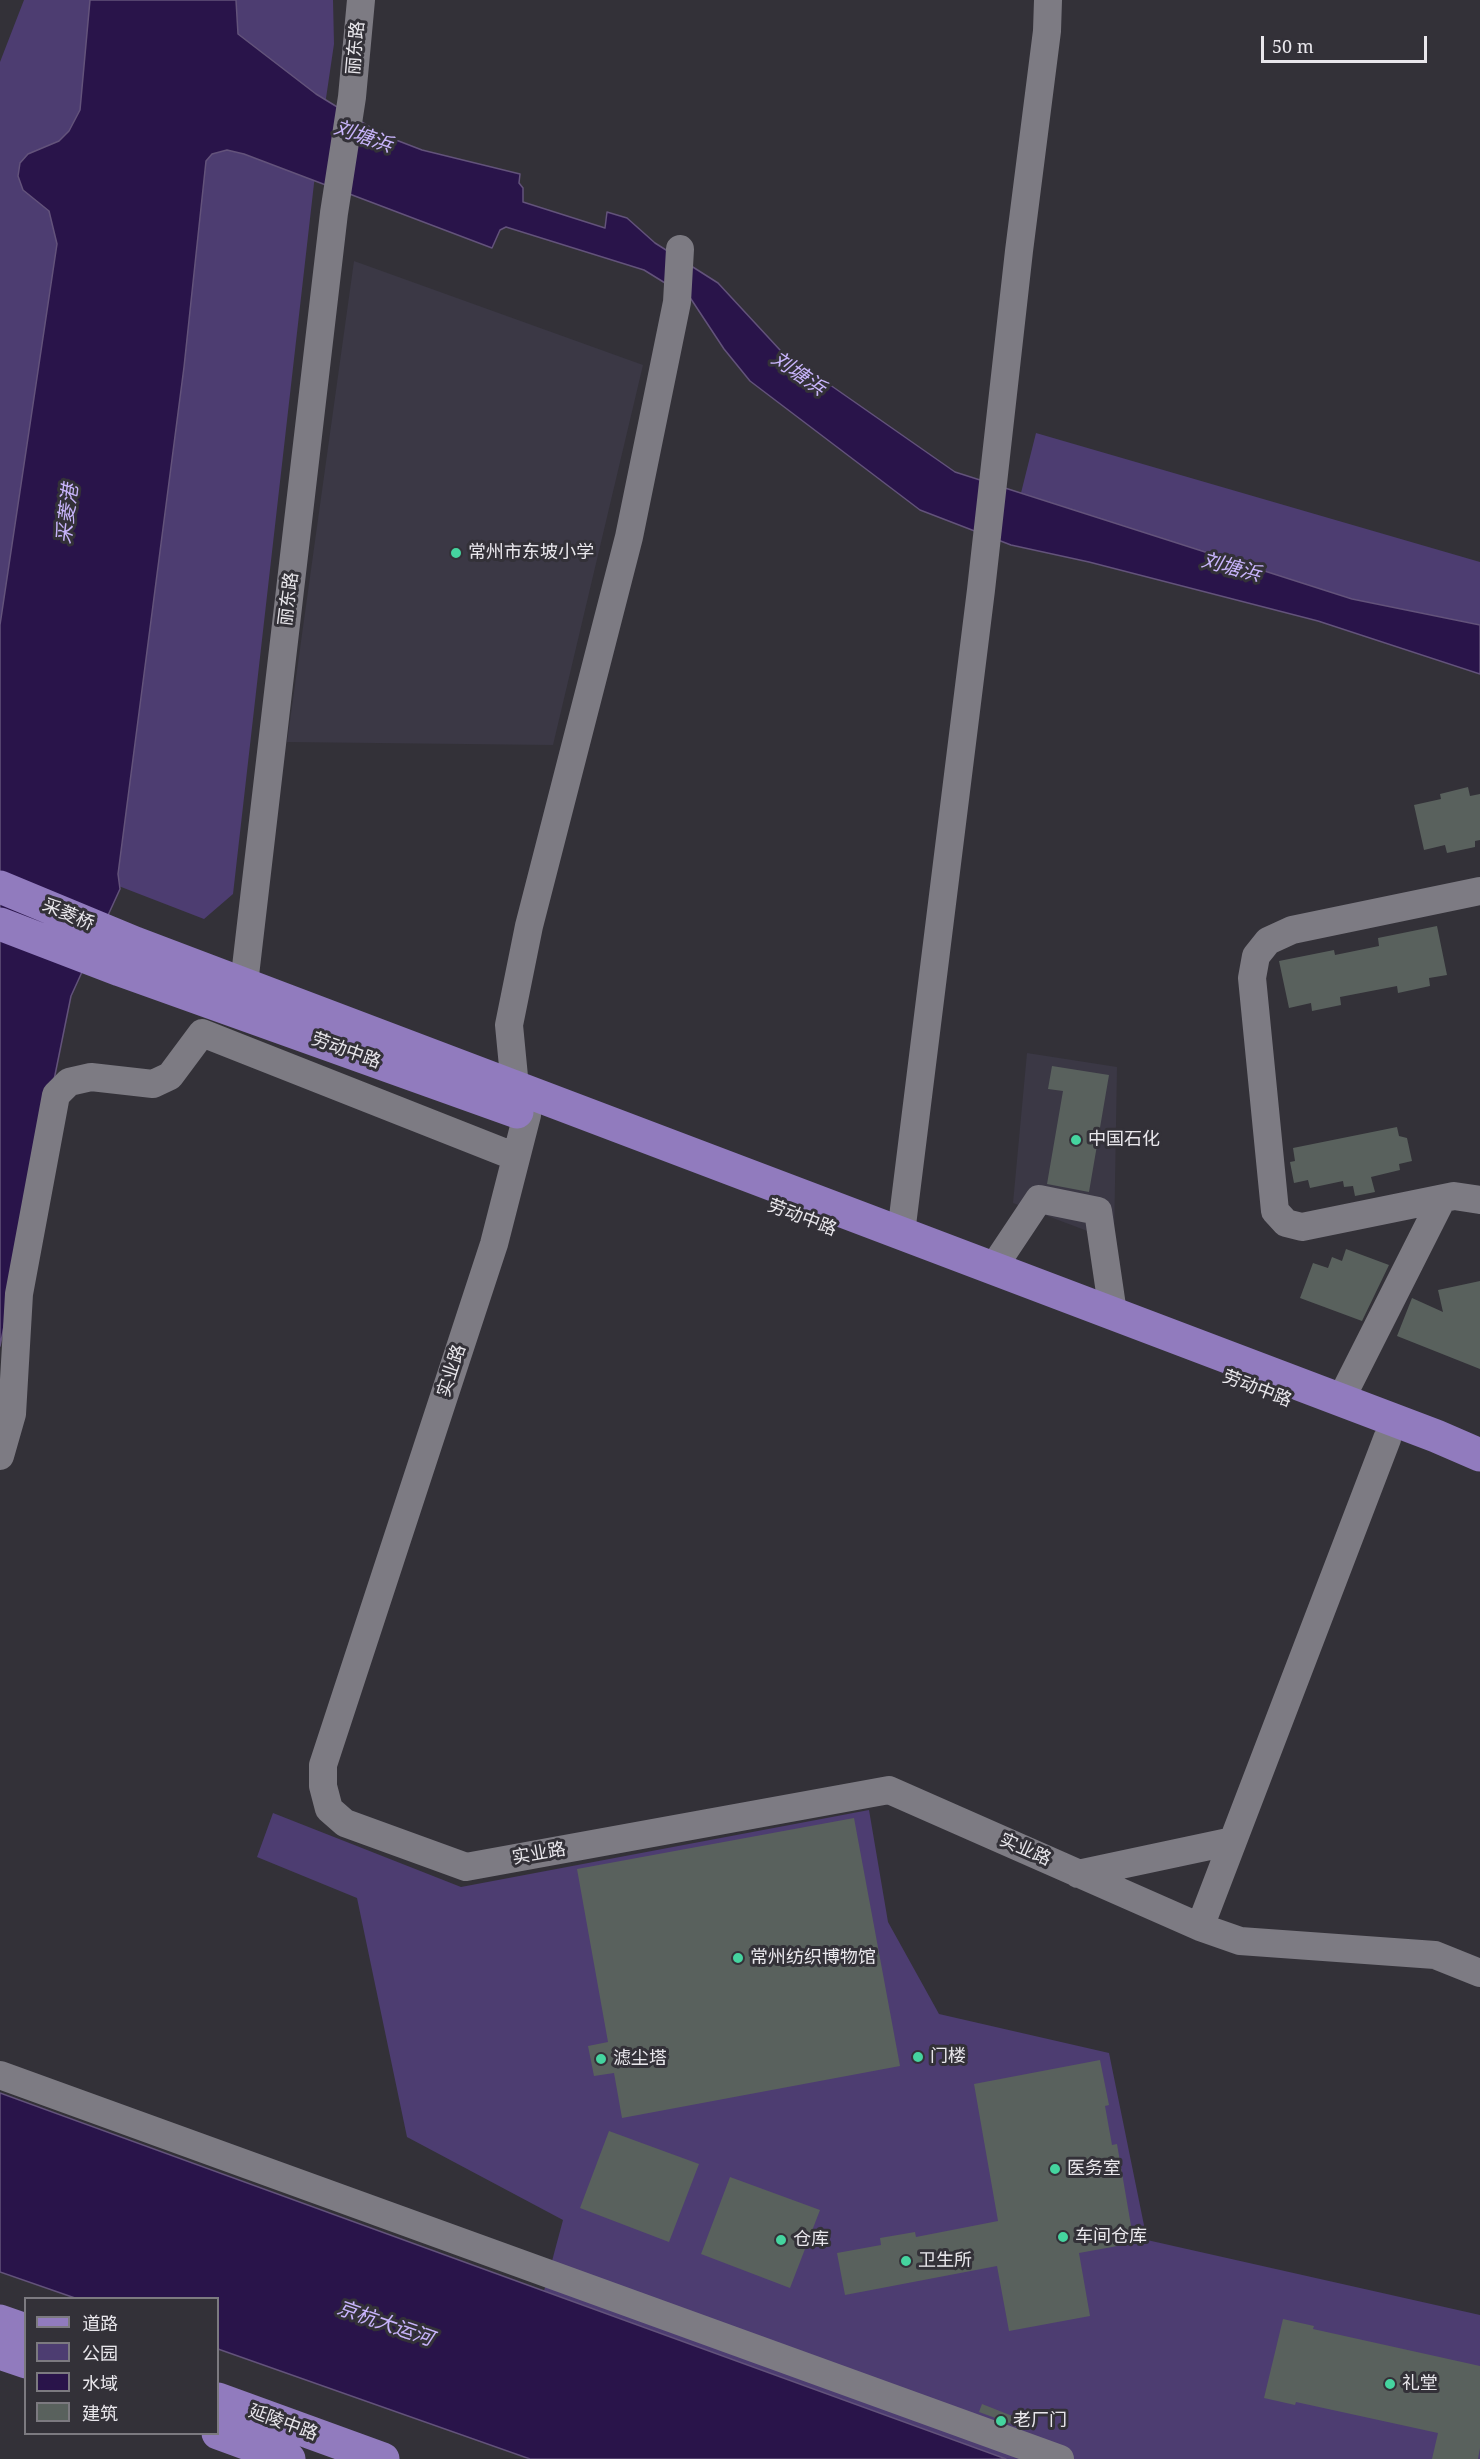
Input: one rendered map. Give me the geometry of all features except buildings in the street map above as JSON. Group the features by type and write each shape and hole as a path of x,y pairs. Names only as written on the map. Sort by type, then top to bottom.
{"main road":[{"name":"采菱桥","path":"0,887 128,957"},
{"name":"采菱桥","path":"0,924 128,957"},
{"name":"劳动中路","path":"128,957 243,984 521,1101 1387,1439 1480,1478"},
{"name":"劳动中路","path":"128,957 521,1101 901,1233 1341,1399 1480,1455"},
{"path":"0,2321 24,2329"},
{"path":"0,2353 24,2361"},
{"name":"延陵中路","path":"219,2399 383,2459"},
{"name":"延陵中路","path":"219,2433 289,2459"}],"street":[{"name":"丽东路","path":"243,984 334,213 352,97 361,0"},
{"path":"901,1233 991,503 1047,31 1048,0"},
{"path":"521,1101 509,1025 529,926 629,537 677,302 680,249"},
{"path":"1480,891 1292,930 1268,941 1256,956 1252,978 1275,1211 1286,1223 1302,1227 1454,1196 1480,1200"},
{"path":"0,1456 12,1414 19,1294 56,1095 69,1082 91,1077 153,1084 170,1076 202,1033 516,1157"},
{"name":"实业路","path":"521,1101 516,1157 490,1255 323,1765 322,1786 330,1809 345,1823 466,1868 889,1790 1200,1927 1240,1941 1435,1955 1480,1973"},
{"path":"993,1268 1039,1199 1098,1211 1113,1313"},
{"path":"1341,1399 1442,1199"},
{"path":"1200,1927 1387,1439"},
{"path":"1078,1874 1233,1841"},
{"path":"0,2075 1060,2459"}],"shaded area":[{"name":"常州市东坡小学","path":"354,261 643,365 553,745 287,742"},
{"path":"1027,1053 1117,1067 1114,1241 1013,1203"}],"green space":[{"path":"24,0 104,0 0,807 0,62"},
{"path":"205,0 333,0 334,44 316,166 233,894 204,919 85,873"},
{"path":"1036,433 1480,562 1480,625 1352,599 1021,493"},
{"path":"869,1810 888,1922 939,2014 1109,2053 1147,2240 1480,2315 1480,2459 1006,2459 544,2291 563,2220 407,2137 357,1898 257,1857 273,1813 461,1887"}],"water":[{"path":"90,0 236,0 238,34 316,94 383,135 422,150 520,174 519,183 523,188 523,202 605,228 607,212 627,218 655,243 718,283 780,350 955,472 1352,599 1480,625 1480,674 1318,621 1089,562 1011,545 920,510 750,381 724,349 691,299 644,270 506,227 500,230 492,248 244,154 227,150 212,154 206,161 184,367 118,874 120,889 71,996 0,1346 0,625 57,244 49,211 23,190 18,176 20,163 28,154 59,141 69,131 80,110"},
{"name":"京杭大运河","path":"0,2093 1006,2459 530,2459 219,2349 219,2297 72,2297 0,2272"}],"place":[{"name":"常州市东坡小学","path":"456,553"},
{"name":"中国石化","path":"1076,1140"},
{"name":"常州纺织博物馆","path":"738,1958"},
{"name":"门楼","path":"918,2057"},
{"name":"滤尘塔","path":"601,2059"},
{"name":"医务室","path":"1055,2169"},
{"name":"车间仓库","path":"1063,2237"},
{"name":"仓库","path":"781,2240"},
{"name":"卫生所","path":"906,2261"},
{"name":"礼堂","path":"1390,2384"},
{"name":"老厂门","path":"1001,2421"}],"water label":[{"name":"刘塘浜","path":"363,137"},
{"name":"刘塘浜","path":"798,374"},
{"name":"采菱港","path":"68,514"},
{"name":"刘塘浜","path":"1231,568"}]}
